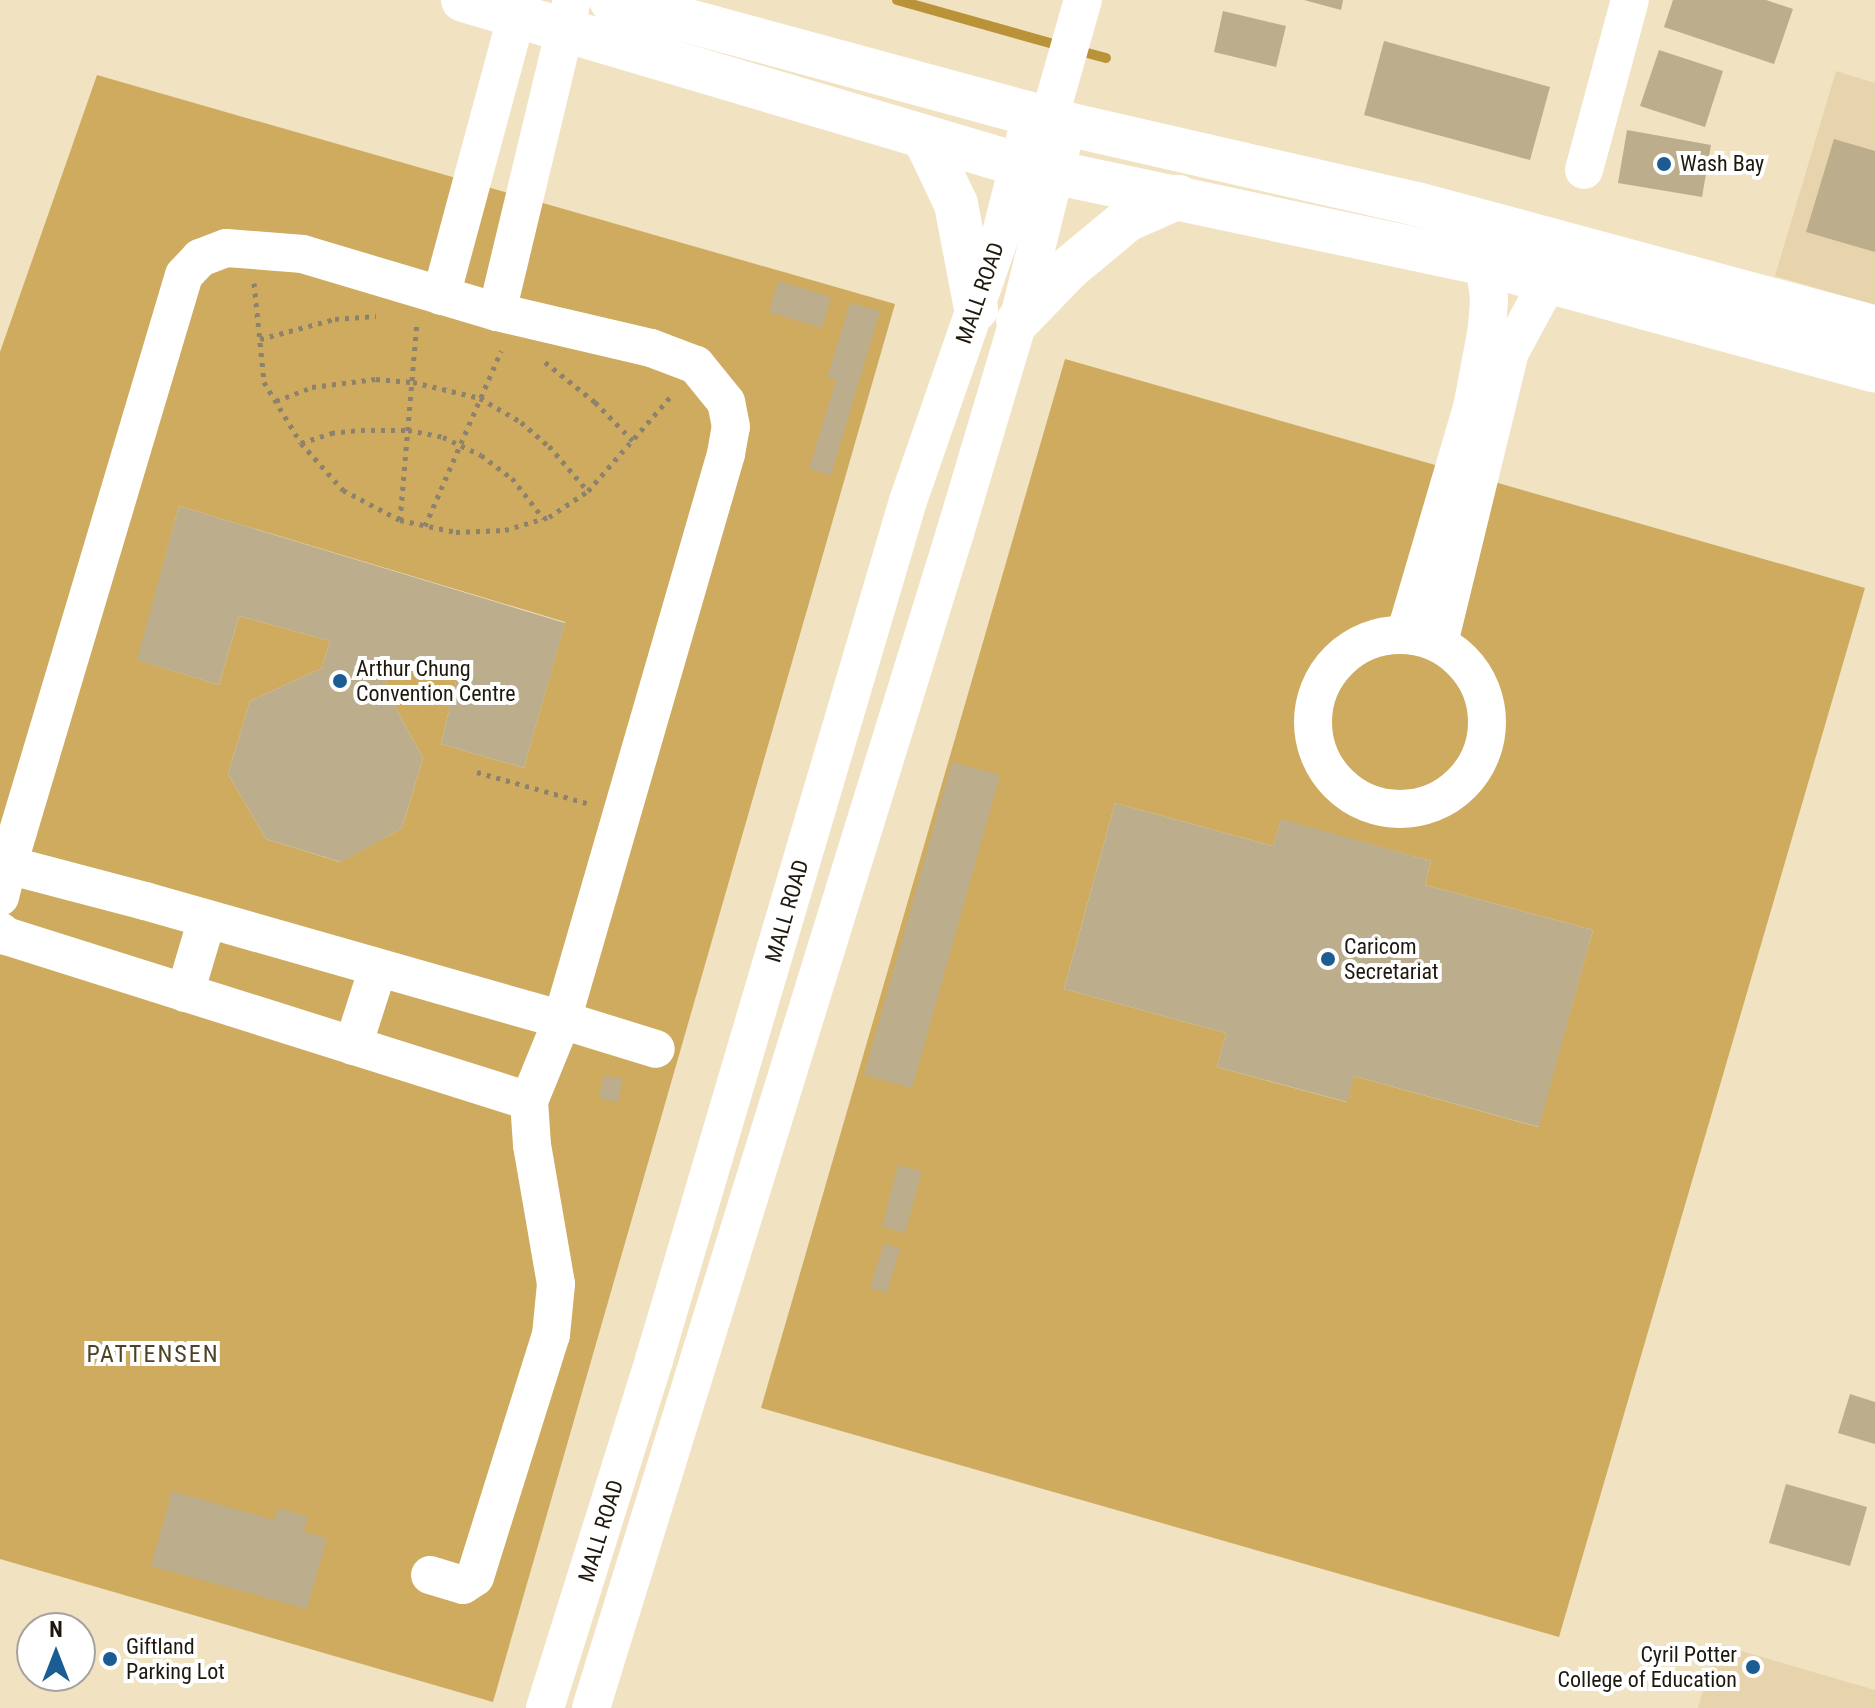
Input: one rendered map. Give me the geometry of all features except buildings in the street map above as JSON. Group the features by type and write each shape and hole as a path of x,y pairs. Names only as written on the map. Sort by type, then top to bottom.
{"main road":[{"path":"463,0 582,17 925,139 1038,168 1549,280 1875,328"},
{"path":"611,0 1050,114 1417,204 1726,308 1875,371"},
{"path":"925,139 956,204 976,309"},
{"path":"1018,321 1068,269 1127,220 1179,197"}],"street":[{"path":"1584,170 1630,0"},
{"name":"MALL ROAD","path":"591,1708 1018,321 1038,168 1082,3"},
{"path":"429,312 518,7"},
{"path":"506,314 582,17"},
{"name":"MALL ROAD","path":"545,1708 659,1345 908,501 976,309 1038,168"},
{"path":"430,1575 463,1585 475,1577 551,1335 556,1284 532,1145 529,1101 562,1020 731,427 726,402 714,382 696,365 651,348 506,314 429,312 303,254 226,248 200,258 184,275 4,881 207,919 562,1020 656,1049"},
{"path":"1422,639 1487,328 1489,299 1485,264"},
{"path":"1422,639 1510,352 1549,280"},
{"path":"1381,636 1422,639 1463,660 1480,684 1488,712 1487,740 1476,768 1457,790 1431,805 1402,810 1374,806 1348,793 1327,771 1315,745 1312,716 1319,688 1335,663 1358,645 1381,636"},
{"path":"185,993 207,919"},
{"path":"0,931 6,936 529,1101"},
{"path":"353,1046 378,968"}],"path":[{"path":"250,250 264,382 301,443 343,490 400,520 456,532 505,530 543,518 588,491 634,442 696,365"},
{"path":"400,520 413,382 429,312 409,318"},
{"path":"425,526 480,398 506,314"},
{"path":"260,339 335,319 382,316"},
{"path":"541,360 583,391 634,442"},
{"path":"276,401 312,387 376,379 413,382 480,398 521,422 549,446 588,491"},
{"path":"301,443 331,433 408,430 461,443 512,478 531,498 543,518"},
{"path":"477,772 622,813"}],"shaded area":[{"path":"1836,71 1875,83 1875,305 1775,276"},
{"path":"97,75 895,304 493,1702 0,1559 0,352","holes":["179,506 565,622 524,768 441,744 457,677 393,659 385,688 423,758 402,828 340,862 266,839 228,774 250,701 322,668 330,641 239,616 219,685 138,660"]},
{"path":"1065,359 1865,588 1559,1637 761,1408","holes":["1115,803 1273,846 1281,820 1431,861 1425,885 1593,930 1538,1127 1354,1076 1346,1102 1217,1067 1226,1033 1064,989"]},
{"name":"Cyril Potter College of Education","path":"1717,1644 1875,1690 1875,1708 1698,1708"}],"waterway":[{"path":"897,0 1061,46"},
{"path":"1076,50 1106,58"}],"place":[{"name":"Wash Bay","path":"1664,164"},
{"name":"Arthur Chung Convention Centre","path":"340,681"},
{"name":"Caricom Secretariat","path":"1328,959"},
{"name":"Giftland Parking Lot","path":"110,1659"},
{"name":"Cyril Potter College of Education","path":"1753,1667"}],"district":[{"name":"PATTENSEN","path":"153,1355"}]}
